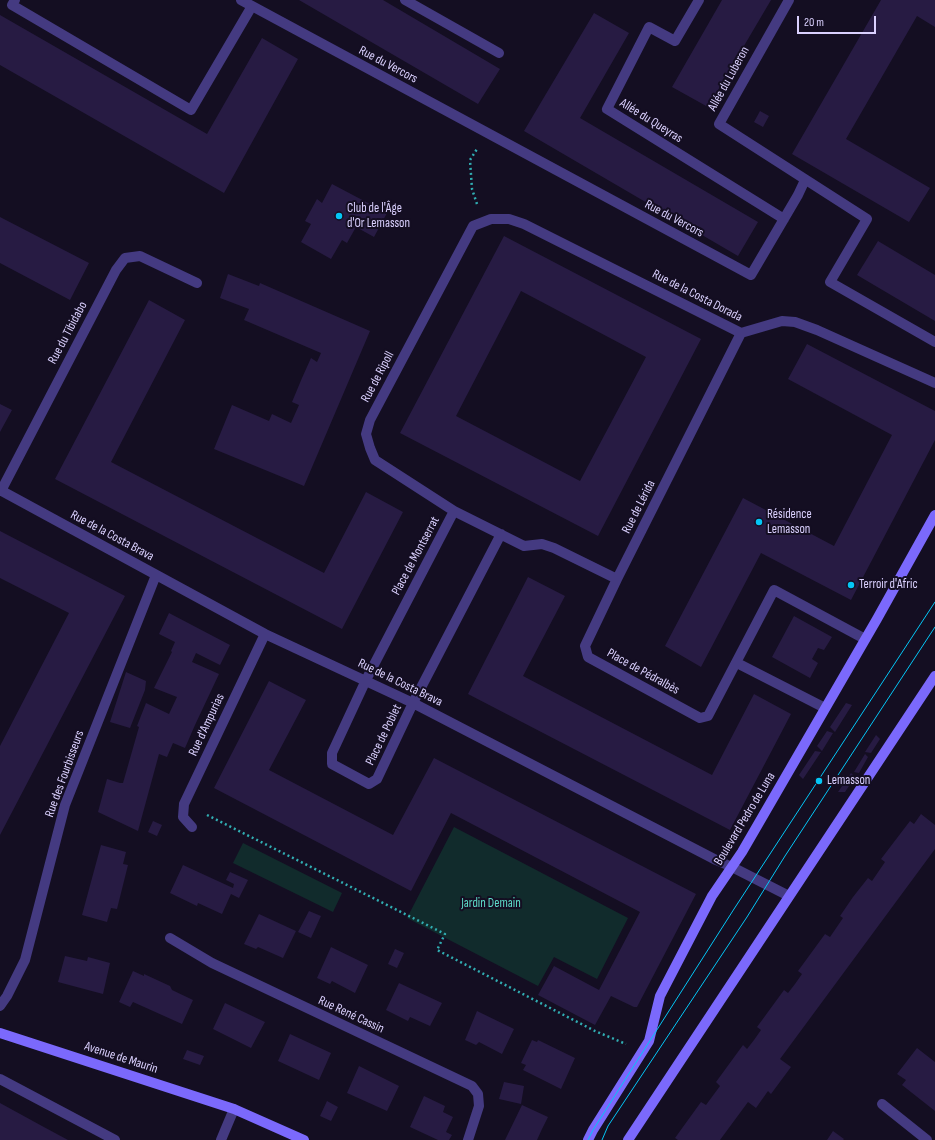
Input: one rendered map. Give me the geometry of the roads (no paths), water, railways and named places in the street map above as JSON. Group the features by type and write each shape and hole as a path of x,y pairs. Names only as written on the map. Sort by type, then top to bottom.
{"street":[{"path":"15,0 12,5 191,110 252,6"},
{"name":"Rue du Vercors","path":"241,0 751,275 798,195 805,180"},
{"path":"405,0 499,53"},
{"name":"Allée du Queyras","path":"699,0 675,41 649,27 607,109 784,219"},
{"name":"Allée du Luberon","path":"789,0 719,124 805,180"},
{"path":"805,180 867,219 830,282 935,342"},
{"name":"Rue de la Costa Dorada","path":"473,226 491,219 509,219 524,224 741,333 782,321 795,322 817,330 935,383"},
{"name":"Rue de Ripoll","path":"454,511 375,460 366,434 370,420 473,226"},
{"name":"Rue du Tibidabo","path":"0,491 116,270 125,258 140,256 197,282"},
{"name":"Rue de Lérida","path":"617,580 741,333"},
{"name":"Rue de la Costa Brava","path":"0,491 265,634 413,703 716,860 789,896"},
{"name":"Place de Montserrat","path":"366,680 454,511 502,534"},
{"name":"Boulevard Pedro de Luna","path":"588,1140 649,1041 657,1007 663,990 712,896 742,852 935,515"},
{"path":"413,703 502,534 524,546 542,544 554,548 617,580"},
{"name":"Rue des Fourbisseurs","path":"0,1006 7,996 25,960 65,805 156,575"},
{"name":"Place de Pédralbès","path":"617,580 585,646 588,657 700,718 708,716 737,664 774,590 865,639"},
{"name":"Rue d'Ampurias","path":"192,827 183,817 184,804 265,634"},
{"path":"737,664 825,708"},
{"path":"628,1140 764,937 789,896 935,676"},
{"name":"Place de Poblet","path":"366,680 332,753 332,764 369,784 377,779 413,703"},
{"name":"Rue René Cassin","path":"170,938 212,963 472,1086 478,1094 479,1106 468,1140"},
{"name":"Avenue de Maurin","path":"0,1033 234,1109 304,1140"},
{"path":"0,1079 115,1140"},
{"path":"882,1104 927,1140"},
{"path":"221,1140 234,1109"}],"tram line":[{"path":"588,1140 734,909 935,602"},
{"path":"602,1140 608,1126 747,917 785,856 935,627"}],"place":[{"name":"Club de l'Âge d'Or Lemasson","path":"339,216"},
{"name":"Résidence Lemasson","path":"759,522"},
{"name":"Terroir d'Afric","path":"851,585"},
{"name":"Lemasson","path":"819,781"}],"park label":[{"name":"Jardin Demain","path":"491,904"}]}
